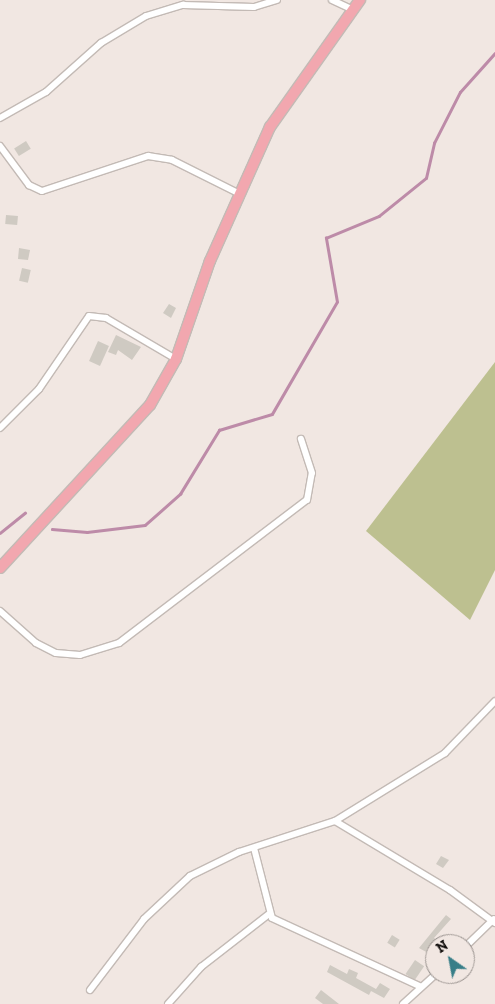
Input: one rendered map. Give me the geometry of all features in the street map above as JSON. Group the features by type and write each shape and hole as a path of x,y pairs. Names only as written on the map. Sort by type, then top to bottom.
{"main road":[{"path":"0,568 150,405 176,359 238,193 270,126 360,0"}],"street":[{"path":"0,118 46,92 108,38 146,16 183,5 254,8 277,0"},
{"path":"332,0 353,10"},
{"path":"0,146 29,185 42,191 148,156 180,163 238,193"},
{"path":"0,428 39,389 90,316 106,318 176,359"},
{"path":"0,612 36,643 56,654 80,655 119,643 307,500 312,473 301,439"},
{"path":"90,990 144,919 190,876 254,848 335,821 444,753 495,701"},
{"path":"335,821 442,885 494,921 475,938"},
{"path":"254,848 269,914"},
{"path":"269,914 421,987"},
{"path":"168,1004 201,967 269,914"},
{"path":"403,1004 425,984"}],"green space":[{"path":"495,362 495,570 470,620 366,531"}],"building":[{"path":"26,141 31,149 19,156 14,148"},
{"path":"6,215 18,216 17,225 5,224"},
{"path":"19,248 30,250 28,260 18,259"},
{"path":"22,268 31,270 28,283 19,281"},
{"path":"169,304 176,308 171,318 163,313"},
{"path":"116,335 141,347 132,360 118,350 116,355 108,352"},
{"path":"98,341 109,346 100,366 89,361"},
{"path":"441,856 449,860 443,868 436,864"},
{"path":"446,915 451,919 438,934 430,934"},
{"path":"392,935 400,940 395,947 387,943"},
{"path":"425,941 425,951 419,948"},
{"path":"415,960 424,966 415,980 405,974"},
{"path":"330,965 347,974 349,969 358,973 356,978 376,989 380,983 390,989 384,998 371,991 369,995 327,972"},
{"path":"321,990 339,1004 323,1004 315,998"}],"waterway":[{"path":"52,529 87,532 145,525 180,494 219,430 272,414 337,302 326,238 379,216 426,178 434,143 460,92 495,53"},
{"path":"0,533 25,513"}]}
